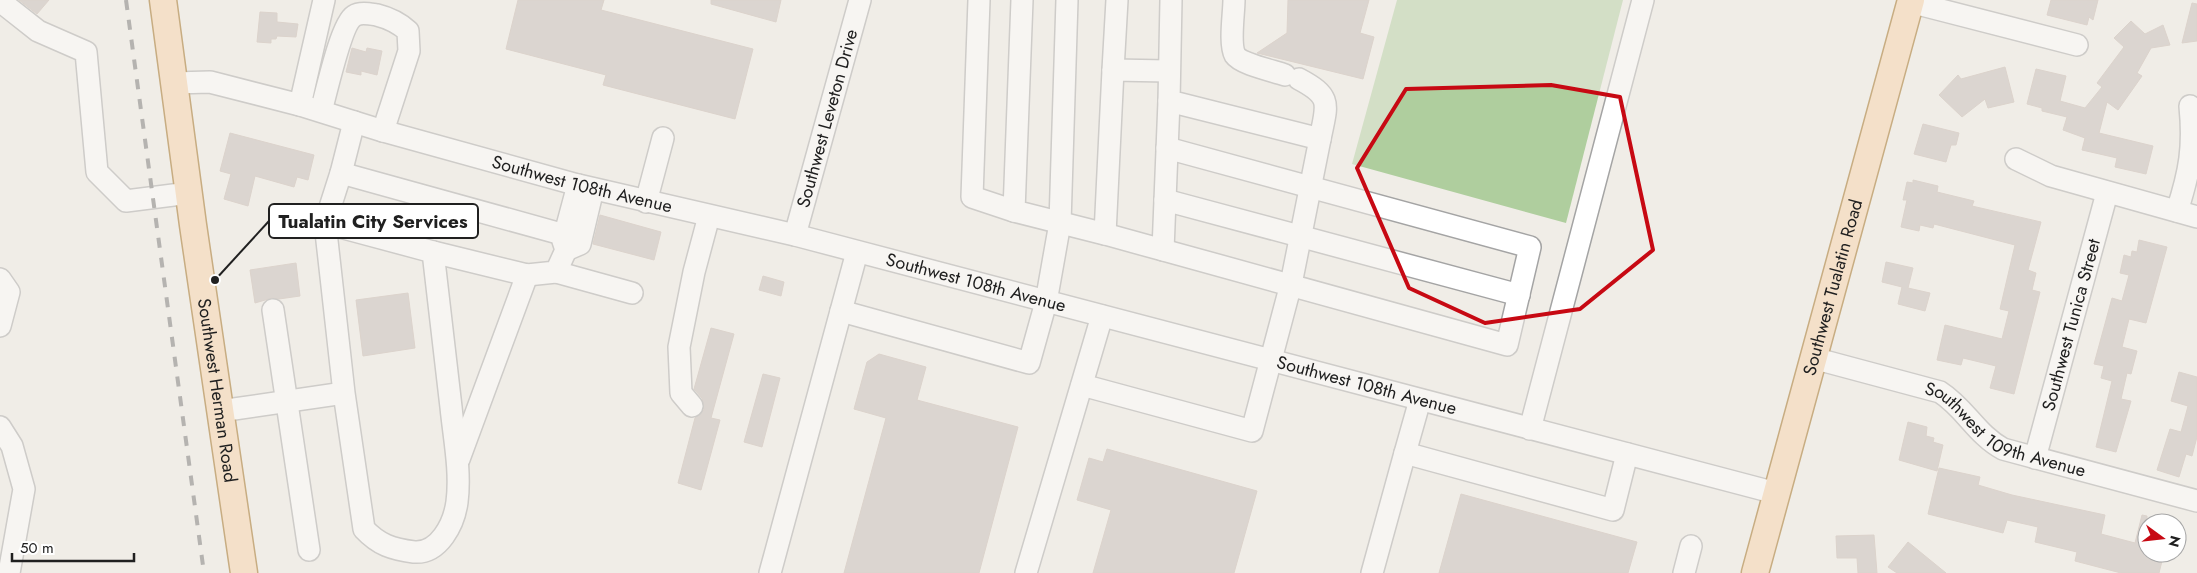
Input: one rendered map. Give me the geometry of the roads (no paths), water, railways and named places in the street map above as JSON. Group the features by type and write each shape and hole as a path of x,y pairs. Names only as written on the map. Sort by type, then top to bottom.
{"main road":[{"name":"Southwest Herman Road","path":"163,0 188,193 244,573"},
{"name":"Southwest Tualatin Road","path":"1755,573 1911,1"}],"street":[{"path":"300,105 324,0"},
{"name":"Southwest Leveton Drive","path":"795,235 860,0"},
{"path":"978,0 972,197 1014,211 1291,284 1507,345 1530,248 1167,148"},
{"path":"1014,211 1022,0"},
{"path":"841,312 1030,363 1046,302 1060,223 1067,0"},
{"path":"1105,234 1117,0"},
{"path":"1163,250 1172,0"},
{"path":"1082,385 1252,432 1291,284 1325,112 1325,98 1318,89 1292,77 1242,61 1235,55 1232,44 1234,0"},
{"path":"1248,0 1247,47 1252,64"},
{"path":"1530,428 1643,0"},
{"path":"0,1 38,31 86,52 97,172 126,201 188,193"},
{"path":"1911,1 2077,45"},
{"path":"321,111 343,34 350,20 356,14 386,18 400,24 408,31 409,51 383,131"},
{"path":"1113,70 1168,71"},
{"name":"Southwest 108th Avenue","path":"174,83 210,82 300,105 383,131 586,187 795,235 1776,494"},
{"path":"1169,101 1320,139"},
{"path":"2016,159 2044,174 2187,214 2193,135 2190,106"},
{"path":"354,122 341,173 325,223 344,393 364,529 376,542 392,549 420,552 433,547 445,536 456,503 457,464 433,252"},
{"path":"646,202 663,138"},
{"path":"341,173 565,242 580,244 586,187"},
{"name":"Southwest Tunica Street","path":"2035,458 2107,193"},
{"path":"1165,200 1519,295"},
{"path":"692,406 682,393 680,347 694,272 709,216"},
{"path":"325,223 527,275 556,272 632,293"},
{"path":"556,272 565,242"},
{"path":"770,573 857,252"},
{"path":"457,464 527,275"},
{"path":"0,279 9,292 0,326"},
{"path":"274,310 309,550"},
{"path":"1026,573 1102,316"},
{"name":"Southwest 109th Avenue","path":"1813,358 1940,392 1950,399 1991,442 2013,453 2197,501"},
{"path":"220,411 344,393"},
{"path":"1372,573 1420,400"},
{"path":"0,426 12,446 24,489 9,573"},
{"path":"1406,453 1613,510 1628,454"},
{"path":"1684,573 1691,546"}],"railway":[{"path":"126,0 204,573"}],"place":[{"name":"Tualatin City Services","path":"215,280"}]}
